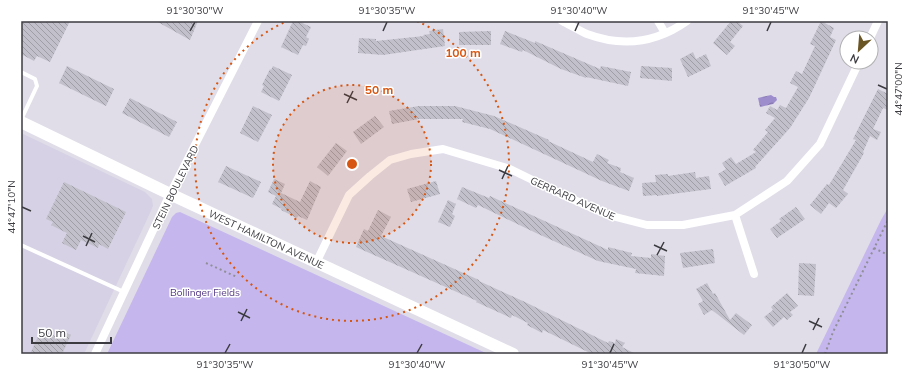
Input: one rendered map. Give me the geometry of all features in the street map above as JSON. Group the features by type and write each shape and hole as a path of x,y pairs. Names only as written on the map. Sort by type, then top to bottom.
{"street":[{"name":"STEIN BOULEVARD","path":"95,354 170,194 258,21"},
{"path":"562,21 586,34 608,40 623,42 637,42 665,33 679,27 687,21"},
{"path":"658,21 665,33"},
{"name":"GERRARD AVENUE","path":"316,263 349,195 370,176 390,160 411,154 443,149 510,169 608,215 647,224 683,225 735,215 787,181 820,144 855,70"},
{"name":"WEST HAMILTON AVENUE","path":"21,121 170,194 514,354"},
{"path":"735,215 754,274"}],"lane":[{"path":"21,72 34,79 37,86 21,121"},
{"path":"21,245 124,292"}],"path":[{"path":"825,354 833,332 888,220"},
{"path":"874,248 888,255"},
{"path":"206,263 237,277"}],"shaded area":[{"path":"21,133 145,192 152,199 153,206 150,213 84,354 21,354"}],"green space":[{"path":"888,208 888,354 816,354 881,220"},
{"name":"Bollinger Fields","path":"180,212 488,354 107,354 172,217 176,213"}],"water":[{"path":"771,95 776,97 777,100 773,104 760,107 758,98"}],"building":[{"path":"21,21 70,21 50,62 37,56 34,61 21,54"},
{"path":"156,21 198,21 190,40"},
{"path":"293,21 298,21 311,27 306,37 309,39 306,46 303,45 298,55 281,47"},
{"path":"731,21 737,21 743,26 730,42 735,46 727,55 713,43"},
{"path":"821,21 834,28 830,37 836,40 809,98 790,128 755,167 756,168 725,186 718,174 726,169 722,163 731,157 736,164 756,152 753,150 768,132 765,130 775,118 766,113 770,106 777,110 780,105 786,108 798,87 790,83 796,71 802,74 815,46 810,44"},
{"path":"443,29 445,46 383,55 358,53 359,38 376,39 376,41 424,36 423,35 430,34 429,31"},
{"path":"491,31 491,45 459,45 459,32"},
{"path":"505,31 535,43 535,41 600,69 601,66 631,72 628,86 586,78 561,69 523,50 522,52 500,44"},
{"path":"693,52 696,59 706,54 711,66 688,77 680,59"},
{"path":"67,66 114,89 106,106 59,83"},
{"path":"273,66 292,75 279,101 261,92 264,86 262,85"},
{"path":"641,66 672,68 672,81 640,78"},
{"path":"878,89 888,94 888,110 883,108 873,129 881,132 877,140 870,136 863,152 864,153 843,190 848,194 836,208 829,203 821,214 810,205 827,184 829,185 856,140 853,139"},
{"path":"130,98 177,122 169,137 122,113"},
{"path":"253,106 272,115 258,142 240,133"},
{"path":"419,106 455,106 494,116 549,140 548,141 593,162 597,154 609,160 607,163 621,168 620,172 634,178 629,191 602,181 490,129 462,122 463,119 419,119 392,124 389,111"},
{"path":"375,116 384,127 361,144 353,132"},
{"path":"336,143 347,151 328,176 317,167"},
{"path":"226,166 261,182 253,198 218,182"},
{"path":"695,172 696,178 709,176 711,189 657,196 643,196 642,183 656,182 655,175 668,174 668,176"},
{"path":"274,179 285,184 281,193 300,202 310,181 321,187 307,220 298,216 297,218 272,204 276,196 268,192"},
{"path":"436,181 440,194 411,202 407,189"},
{"path":"64,182 126,212 108,249 99,244 98,248 81,240 76,250 62,243 67,233 51,225 53,222 46,219"},
{"path":"462,187 489,198 490,196 608,250 608,247 632,253 631,256 651,258 651,254 665,256 664,276 635,273 636,269 598,261 478,205 476,208 457,199"},
{"path":"448,200 456,204 452,214 455,216 450,227 438,222"},
{"path":"796,207 805,219 777,238 770,229 781,221 779,219"},
{"path":"378,210 391,217 381,236 479,280 608,343 609,341 615,343 616,339 625,343 622,347 636,354 592,354 543,330 542,333 527,325 528,323 512,315 511,318 476,302 477,301 356,247 364,229 368,231"},
{"path":"713,249 715,263 683,268 680,253"},
{"path":"799,263 816,264 814,296 798,295"},
{"path":"707,283 713,294 715,293 730,320 736,313 752,325 744,335 712,310 704,315 698,304 703,301 696,289"},
{"path":"787,293 798,306 790,312 793,315 787,320 784,317 773,327 764,317 773,310 771,307"},
{"path":"59,329 71,335 62,354 30,354 41,330 55,336"}]}
